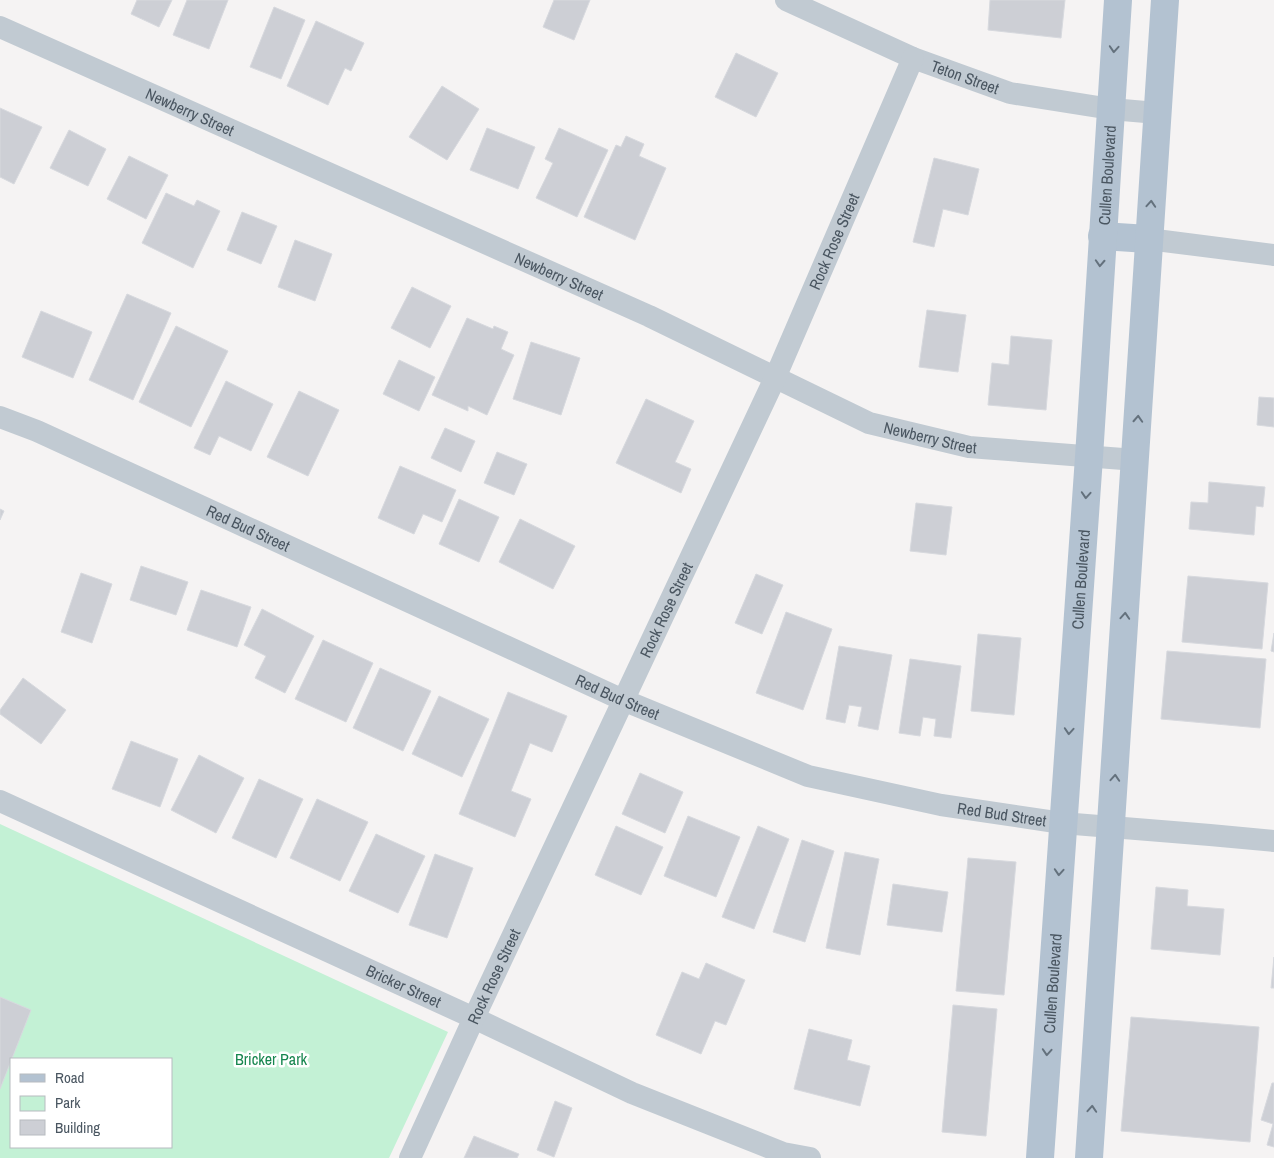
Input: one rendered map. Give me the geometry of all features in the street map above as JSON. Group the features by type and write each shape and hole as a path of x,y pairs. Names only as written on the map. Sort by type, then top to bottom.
{"main road":[{"name":"Cullen Boulevard","path":"1040,1158 1089,457 1118,0"},
{"path":"1089,1158 1165,0"},
{"path":"1102,236 1148,239"}],"street":[{"name":"Teton Street","path":"786,0 913,58 1010,92 1110,109 1157,113"},
{"name":"Newberry Street","path":"0,27 649,316 870,423 968,447 1136,460"},
{"name":"Rock Rose Street","path":"410,1158 775,378 913,58"},
{"path":"1148,239 1274,256"},
{"name":"Red Bud Street","path":"0,417 37,431 624,700 808,776 941,805 1062,824 1274,842"},
{"name":"Bricker Street","path":"0,801 474,1018 632,1093 783,1153 810,1158"}],"green space":[{"name":"Bricker Park","path":"0,824 448,1032 389,1158 0,1158"}],"building":[{"path":"137,0 172,0 159,27 131,14"},
{"path":"187,0 228,0 209,49 173,35"},
{"path":"554,0 590,0 574,40 543,27"},
{"path":"990,0 1065,0 1061,38 988,30"},
{"path":"274,7 305,20 281,79 250,67"},
{"path":"316,21 364,43 351,71 345,68 328,105 287,86"},
{"path":"736,53 778,73 756,117 715,97"},
{"path":"442,86 479,109 447,160 409,137"},
{"path":"0,108 42,127 14,184 0,177"},
{"path":"487,128 535,147 518,189 470,170"},
{"path":"559,128 608,150 577,217 536,198 553,163 545,159"},
{"path":"69,130 106,149 88,186 50,168"},
{"path":"626,136 644,144 639,156 666,168 635,240 584,217 616,145 621,147"},
{"path":"129,156 168,175 146,219 107,199"},
{"path":"934,158 979,169 968,215 943,209 934,247 913,242"},
{"path":"166,193 194,206 197,200 220,211 193,268 142,243"},
{"path":"242,212 277,226 261,264 227,250"},
{"path":"295,240 332,254 315,301 278,287"},
{"path":"412,287 451,306 430,348 391,328"},
{"path":"127,294 171,313 133,400 89,380"},
{"path":"927,310 966,315 958,372 919,367"},
{"path":"41,311 92,332 73,378 22,357"},
{"path":"467,318 493,329 494,326 508,332 501,349 514,355 487,415 468,406 468,411 432,395"},
{"path":"176,326 228,351 191,427 139,402"},
{"path":"1011,336 1052,340 1046,410 988,405 992,363 1009,365"},
{"path":"531,342 580,358 561,415 513,399"},
{"path":"399,360 435,377 419,411 383,394"},
{"path":"226,381 273,404 251,451 219,436 210,455 194,448"},
{"path":"299,391 339,410 308,476 267,457"},
{"path":"1259,397 1274,398 1274,427 1257,425"},
{"path":"646,399 694,421 675,462 691,469 681,493 616,463"},
{"path":"445,428 475,441 461,472 431,458"},
{"path":"497,452 527,464 514,495 484,483"},
{"path":"400,466 456,490 442,522 423,514 414,534 378,518"},
{"path":"1209,482 1265,487 1263,507 1256,506 1254,535 1189,529 1191,502 1208,503"},
{"path":"459,499 499,517 479,562 439,544"},
{"path":"916,503 952,507 946,555 910,551"},
{"path":"0,509 4,511 0,520"},
{"path":"520,519 575,546 553,589 499,562"},
{"path":"141,566 188,582 176,615 130,600"},
{"path":"81,573 112,584 92,643 61,632"},
{"path":"756,574 783,585 762,634 735,623"},
{"path":"1188,576 1268,583 1262,649 1182,642"},
{"path":"201,590 251,607 237,647 187,630"},
{"path":"262,609 314,636 285,693 255,678 266,656 244,645"},
{"path":"786,612 832,629 803,710 756,693"},
{"path":"1274,633 1274,652 1271,651"},
{"path":"978,634 1021,638 1014,715 971,711"},
{"path":"323,640 373,663 346,722 295,699"},
{"path":"839,646 892,655 878,730 858,726 862,707 849,705 845,723 826,719"},
{"path":"1167,651 1266,659 1260,728 1161,719"},
{"path":"910,659 961,666 951,738 934,736 936,719 923,717 920,736 899,733"},
{"path":"380,668 431,691 403,751 353,728"},
{"path":"23,678 66,710 41,744 0,714 0,710"},
{"path":"508,692 567,716 552,752 530,743 511,791 531,799 515,837 459,814"},
{"path":"439,696 489,719 462,777 412,754"},
{"path":"131,741 178,759 160,807 112,789"},
{"path":"199,755 244,778 216,833 171,810"},
{"path":"640,773 683,792 665,833 622,814"},
{"path":"259,779 303,799 276,858 232,838"},
{"path":"317,799 368,822 340,881 290,858"},
{"path":"688,816 740,837 716,897 664,876"},
{"path":"616,826 663,847 641,895 595,875"},
{"path":"758,826 789,839 754,929 722,917"},
{"path":"376,834 425,856 398,913 349,891"},
{"path":"802,840 834,851 805,942 773,932"},
{"path":"845,852 879,859 860,955 826,948"},
{"path":"435,854 473,868 447,938 409,925"},
{"path":"968,858 1016,862 1004,995 956,991"},
{"path":"893,884 948,892 942,932 887,925"},
{"path":"1156,887 1188,890 1187,906 1224,909 1220,955 1151,949"},
{"path":"1274,957 1274,988 1271,988"},
{"path":"706,963 745,980 726,1025 715,1021 701,1054 656,1035 682,972 699,979"},
{"path":"0,997 31,1010 12,1058 10,1058 10,1064 0,1089"},
{"path":"953,1005 997,1009 986,1136 942,1132"},
{"path":"1131,1017 1259,1027 1250,1142 1121,1131"},
{"path":"809,1029 852,1040 847,1060 870,1066 860,1106 794,1089"},
{"path":"1272,1083 1274,1083 1274,1147 1267,1145 1273,1124 1261,1120"},
{"path":"555,1101 572,1108 554,1157 537,1150"},
{"path":"474,1136 519,1154 517,1158 464,1158"}]}
